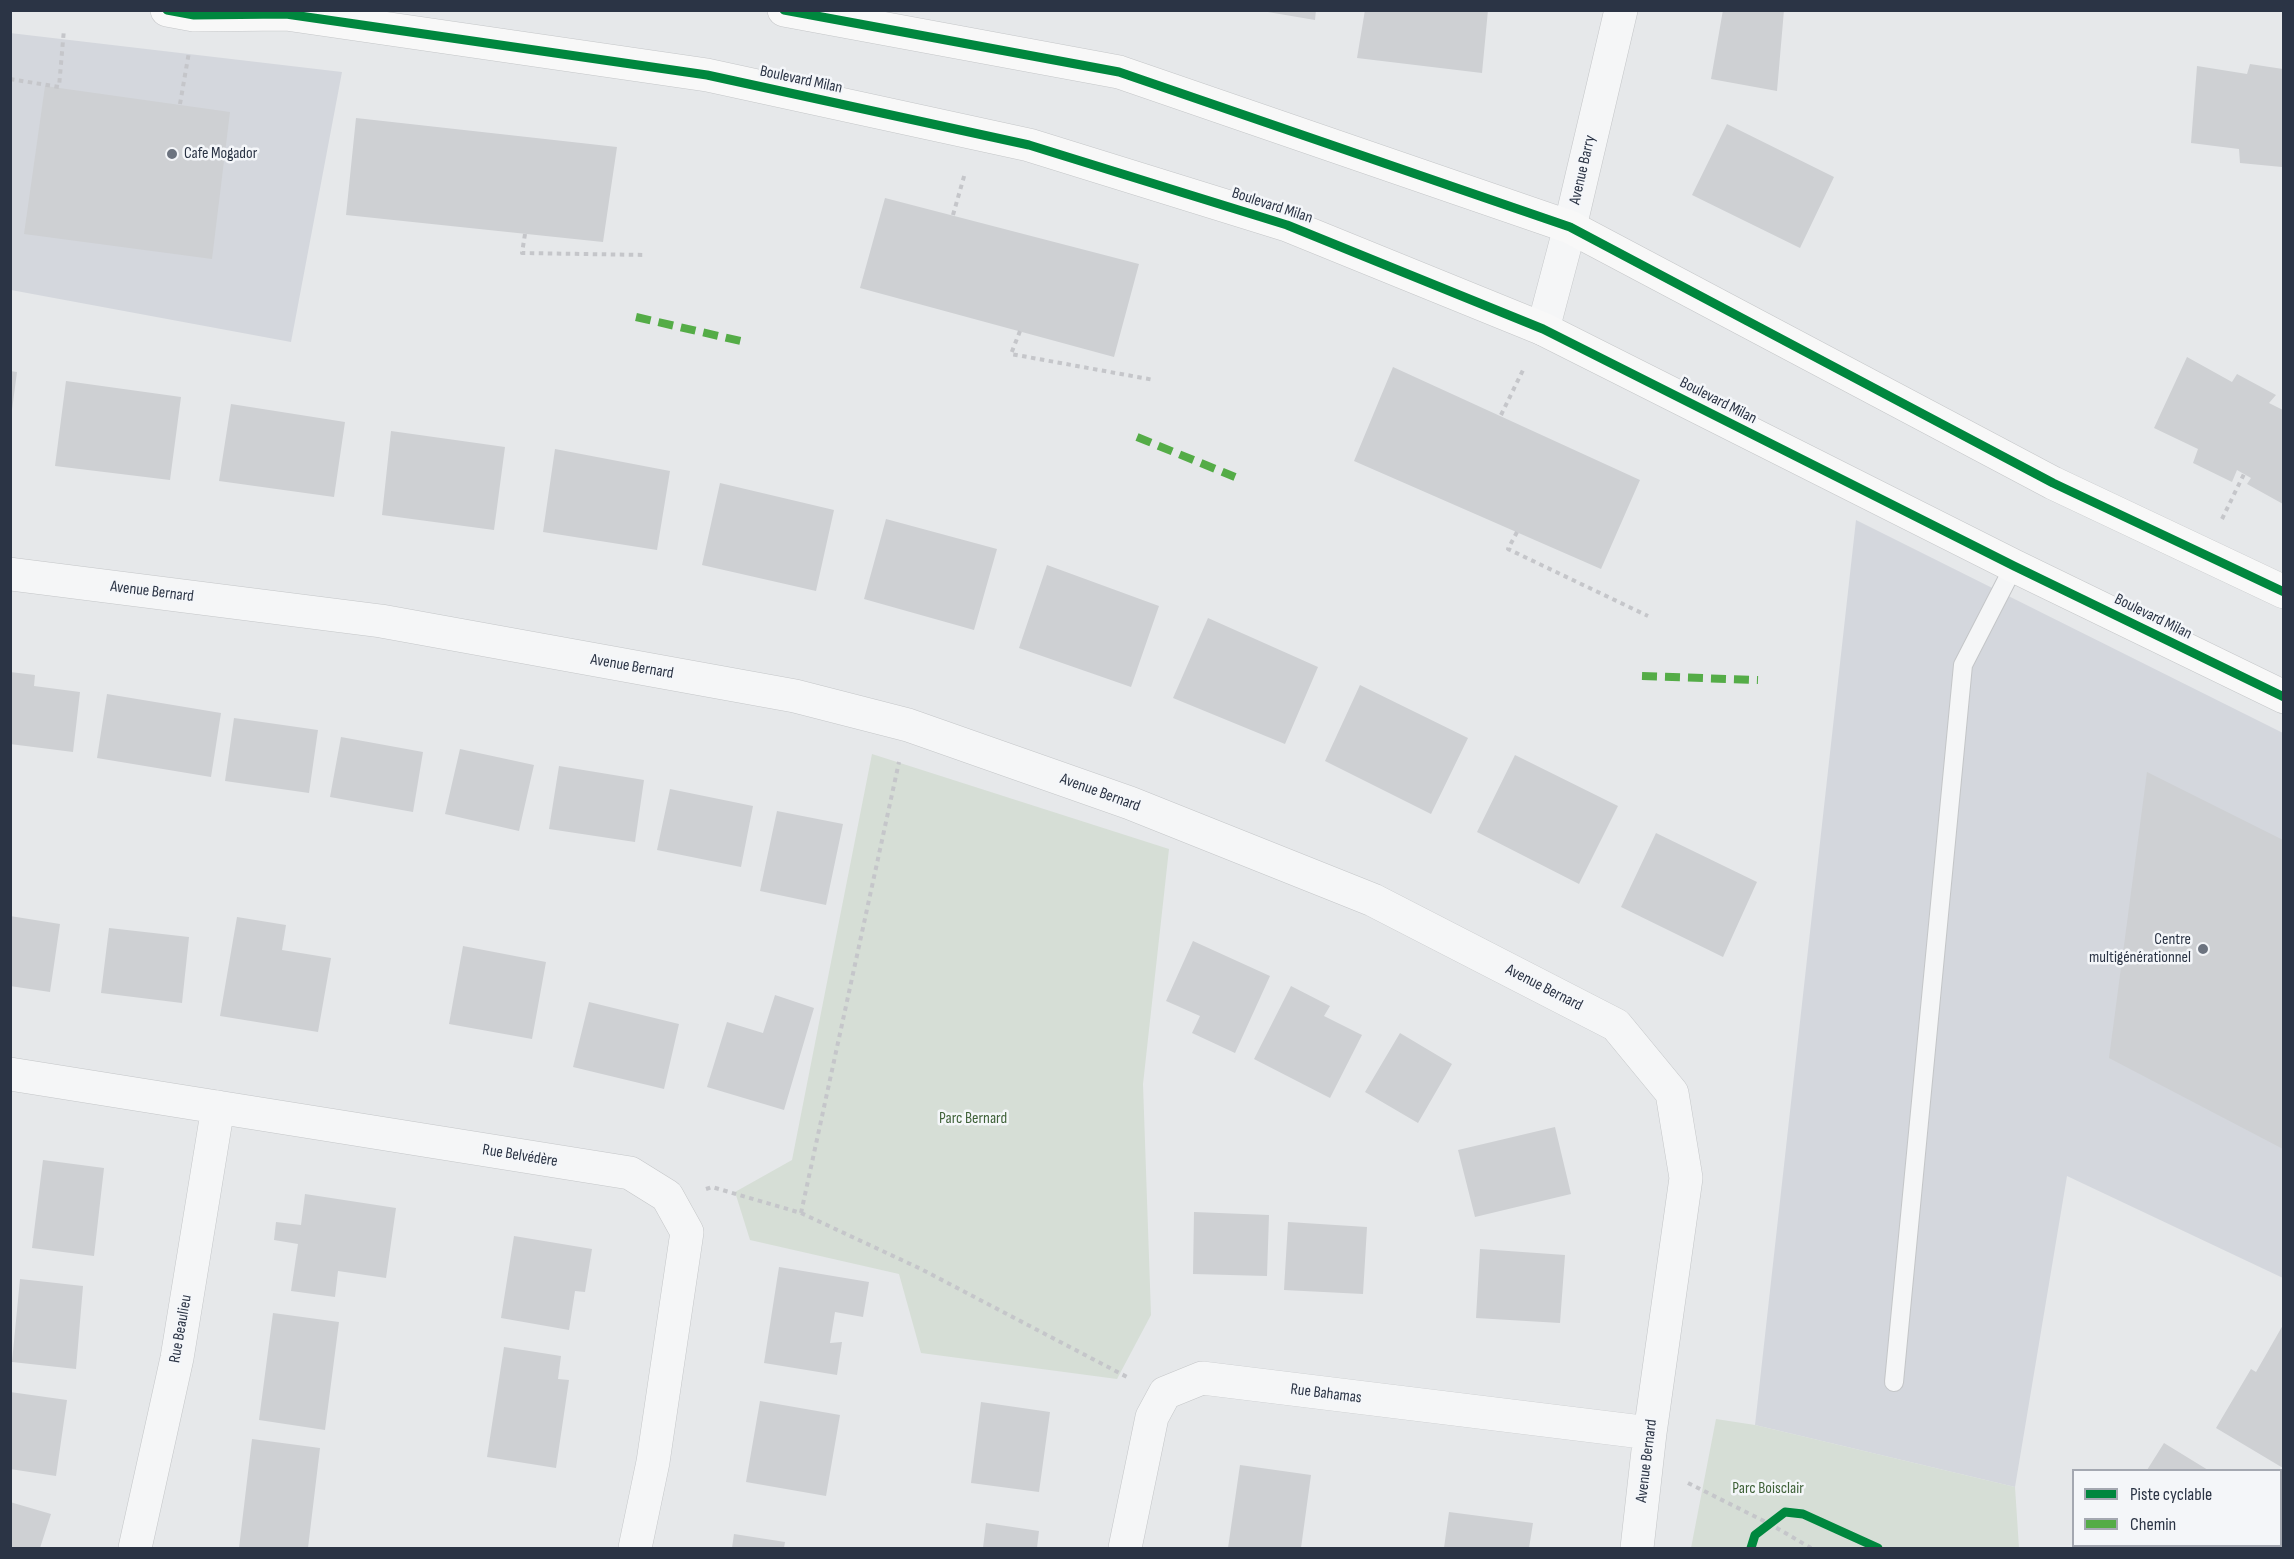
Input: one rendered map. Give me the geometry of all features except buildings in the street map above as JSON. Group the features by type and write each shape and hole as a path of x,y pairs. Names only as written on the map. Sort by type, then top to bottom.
{"main road":[{"name":"Boulevard Milan","path":"167,10 194,15 286,14 707,75 1029,145 1287,225 1543,329 2014,566 2283,697"},
{"path":"784,10 1119,72 1570,227 2053,483 2283,592"}],"street":[{"name":"Avenue Barry","path":"1543,329 1570,227 1621,10"},
{"name":"Avenue Bernard","path":"10,574 381,621 795,696 908,725 1130,803 1373,900 1616,1025 1671,1093 1686,1178 1650,1433 1637,1548"},
{"name":"Rue Belvédère","path":"10,1074 630,1173 666,1196 687,1232 653,1462 635,1548"},
{"name":"Rue Beaulieu","path":"135,1548 177,1358 218,1107"},
{"name":"Rue Bahamas","path":"1165,1393 1202,1378 1650,1433"},
{"path":"1125,1548 1152,1417 1165,1393"}],"lane":[{"path":"1894,1382 1963,665 2014,566"}],"path":[{"path":"10,79 58,87 64,29"},
{"path":"180,104 189,47"},
{"path":"954,215 965,173"},
{"path":"525,234 522,253 646,255"},
{"path":"1020,331 1011,354 1154,380"},
{"path":"1501,415 1524,368"},
{"path":"2217,528 2244,474"},
{"path":"1517,532 1508,549 1648,616"},
{"path":"801,1213 908,725"},
{"path":"666,1196 712,1187 801,1213 921,1269 1133,1380 1165,1393"},
{"path":"1688,1483 1768,1523 1811,1548"}],"shaded area":[{"path":"10,33 342,72 291,342 11,290"},
{"name":"Centre multigénérationnel","path":"1856,520 2283,733 2283,1278 2067,1176 2015,1487 1755,1425"}],"green space":[{"name":"Parc Bernard","path":"872,754 1169,849 1143,1084 1151,1315 1117,1379 921,1353 899,1274 750,1240 735,1192 792,1160"},
{"name":"Parc Boisclair","path":"1716,1419 1755,1425 2015,1487 2019,1548 1691,1548"}],"marked path":[{"path":"636,317 745,342"},
{"path":"1137,437 1235,477"},
{"path":"1642,676 1758,680"}],"cycle path":[{"path":"167,10 194,15 286,14 707,75 1029,145 1287,225 1543,329 2014,566 2284,697"},
{"path":"784,10 1119,72 1570,227 2053,483 2284,592"},
{"path":"1751,1548 1755,1535 1785,1512 1803,1514 1878,1548"}],"place":[{"name":"Cafe Mogador","path":"172,154"},
{"name":"Centre multigénérationnel","path":"2203,949"}]}
